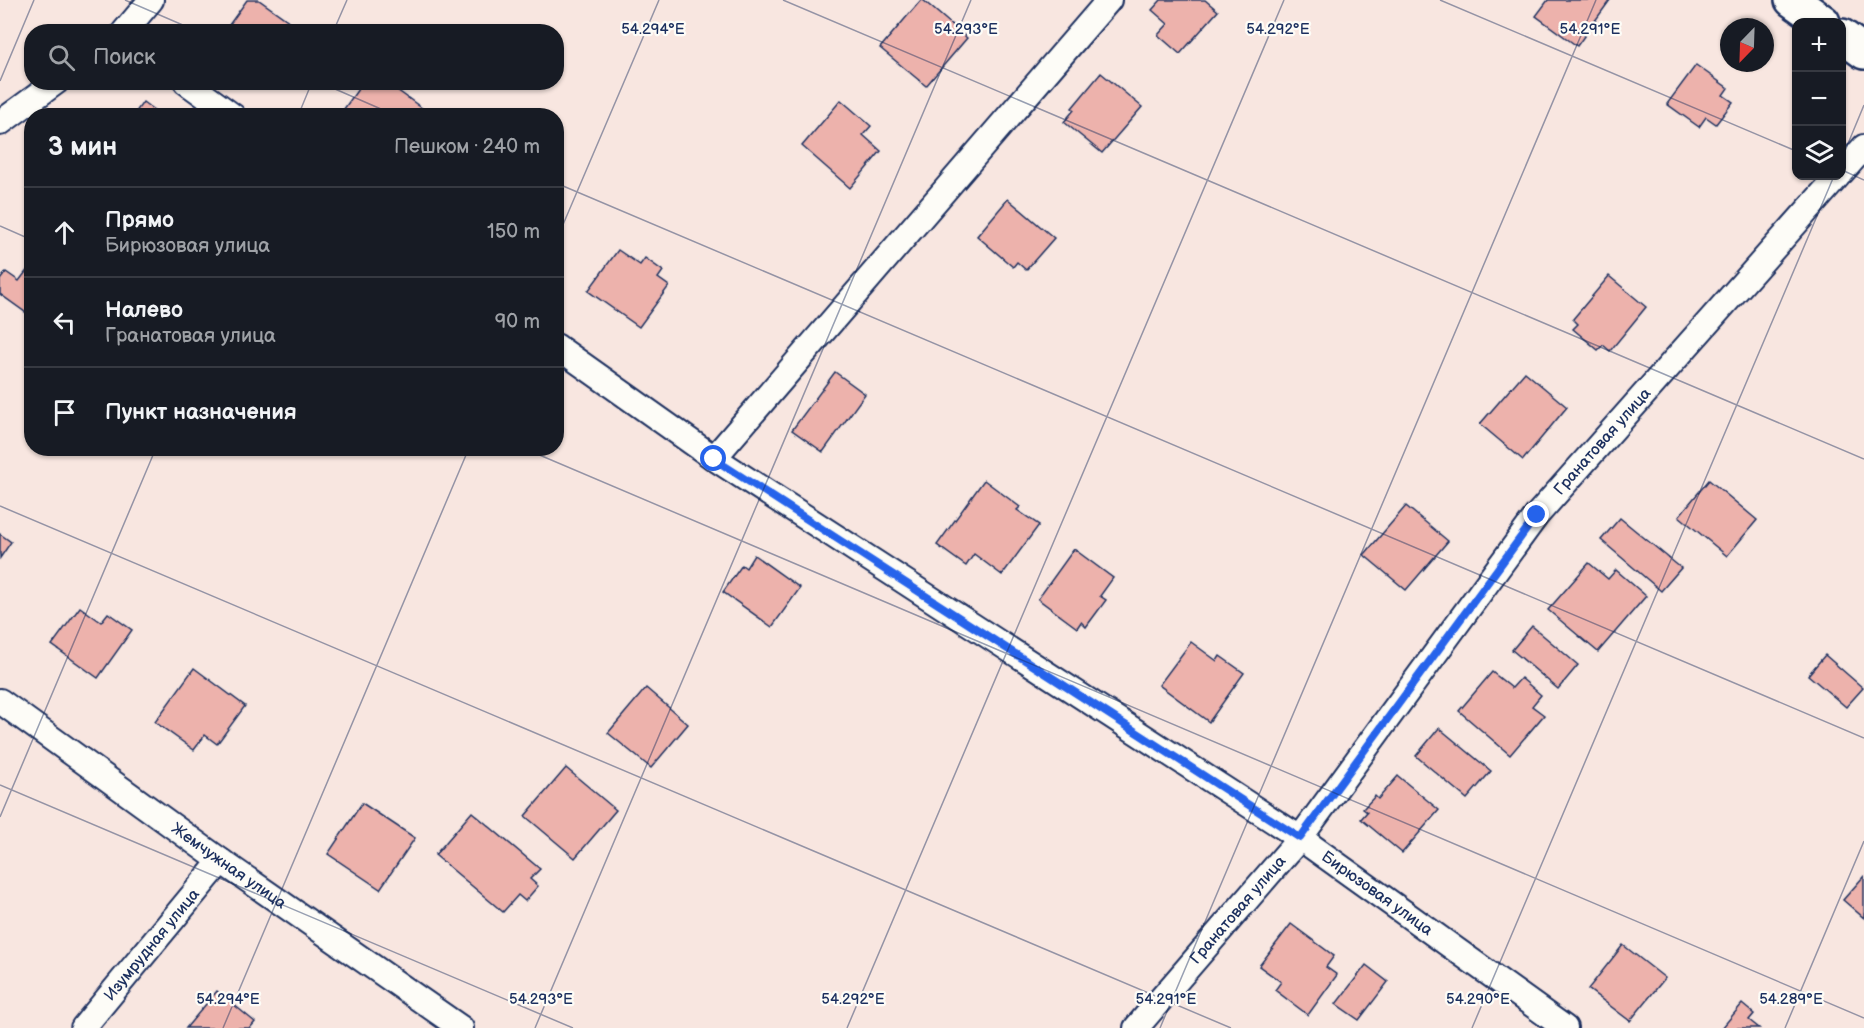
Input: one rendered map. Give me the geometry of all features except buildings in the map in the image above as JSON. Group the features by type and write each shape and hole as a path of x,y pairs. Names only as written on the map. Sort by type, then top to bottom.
{"main road":[{"path":"1792,0 1817,18"},
{"path":"1846,39 1864,52"}],"street":[{"path":"131,24 151,0"},
{"path":"714,459 1109,0"},
{"path":"0,123 45,90"},
{"path":"197,90 221,108"},
{"path":"1846,167 1864,147"},
{"name":"Гранатовая улица","path":"1136,1028 1300,838 1537,515 1834,180"},
{"name":"Бирюзовая улица","path":"564,352 714,459 1300,838 1564,1028"},
{"name":"Жемчужная улица","path":"0,701 221,861 461,1028"},
{"name":"Изумрудная улица","path":"83,1028 221,861"}],"route":[{"path":"714,459 1300,838 1537,515"}]}
